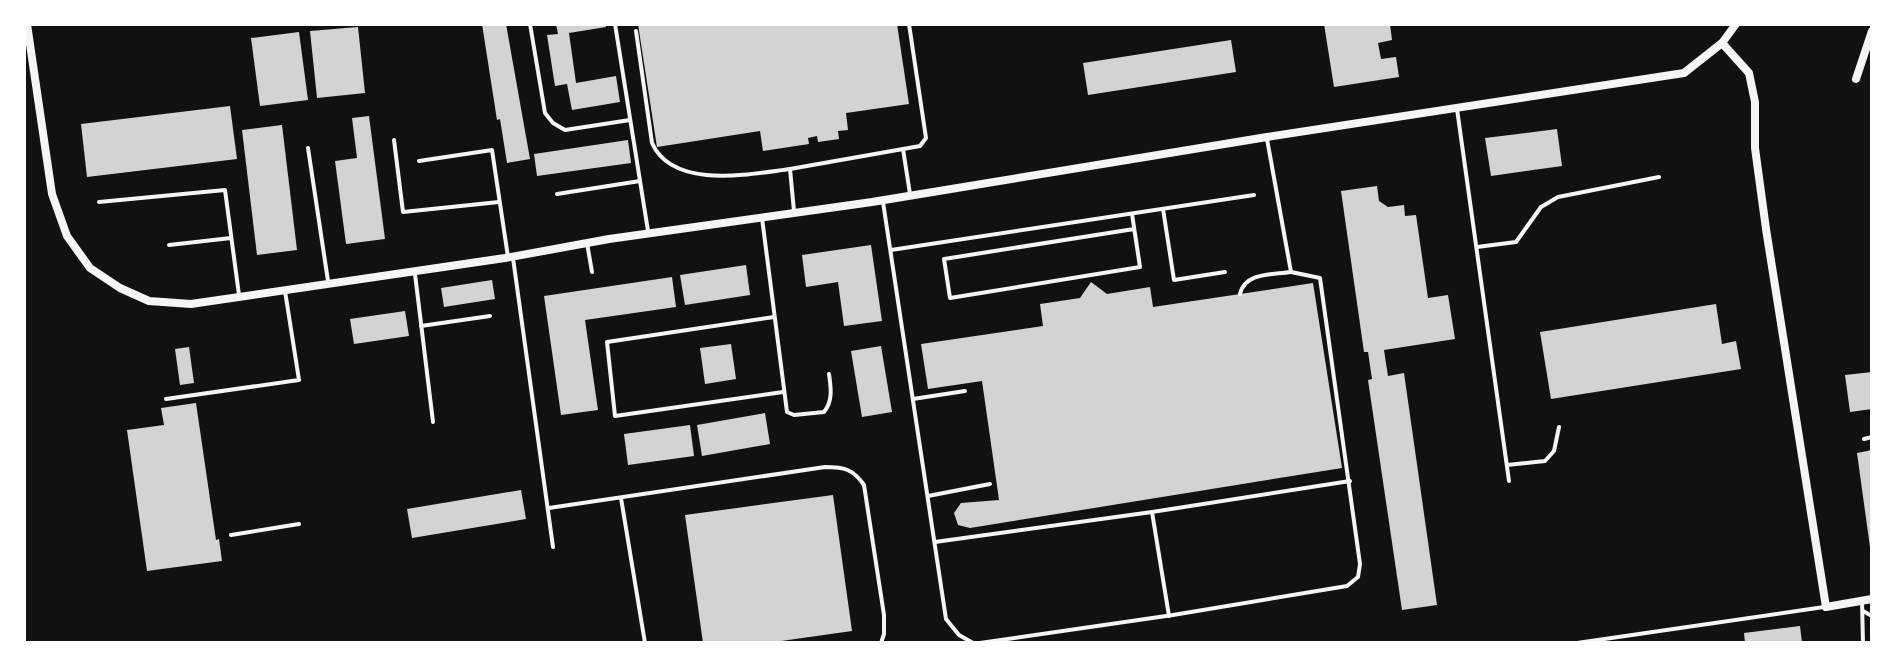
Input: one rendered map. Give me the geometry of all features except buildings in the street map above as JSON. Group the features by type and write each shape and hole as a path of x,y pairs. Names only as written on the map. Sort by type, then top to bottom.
{"street":[{"path":"27,24 52,194 67,236 90,268 120,288 149,301 191,304 883,200 1684,73 1722,43 1736,24"},
{"path":"1856,79 1872,31"},
{"path":"1722,43 1749,73 1755,102 1755,148 1766,229 1826,607 1867,599"}],"lane":[{"path":"530,24 545,113 553,123 565,130 630,120"},
{"path":"615,24 649,234"},
{"path":"636,31 656,153 690,173 707,176 790,169 920,146 926,138 909,24"},
{"path":"1457,109 1509,481"},
{"path":"1267,137 1291,272"},
{"path":"394,140 403,212 499,202"},
{"path":"308,148 328,284"},
{"path":"903,149 910,195"},
{"path":"419,161 492,150 553,547"},
{"path":"790,169 794,213"},
{"path":"1477,247 1516,242 1541,207 1558,197 1659,177"},
{"path":"557,194 640,181"},
{"path":"99,202 225,190 239,297"},
{"path":"891,250 1254,195"},
{"path":"883,200 946,619 959,635 973,643"},
{"path":"1163,209 1174,280 1225,272"},
{"path":"1132,214 1140,267 950,298 944,259 1134,229"},
{"path":"762,218 787,412 810,415 824,412 829,406 831,393 829,374"},
{"path":"169,245 231,238"},
{"path":"587,243 592,272"},
{"path":"415,271 433,422"},
{"path":"980,643 1347,586 1358,577 1360,564 1350,481 1320,278 1291,272 1249,278 1242,285 1240,294"},
{"path":"166,399 299,380 285,291"},
{"path":"421,326 490,316"},
{"path":"774,317 607,342 615,416 783,392"},
{"path":"913,399 965,391"},
{"path":"1507,465 1545,461 1554,451 1559,427"},
{"path":"1864,439 1872,437"},
{"path":"549,508 825,467 844,467 856,473 864,485 884,615 881,643"},
{"path":"935,542 1350,481"},
{"path":"928,496 990,484"},
{"path":"621,498 645,643"},
{"path":"1152,512 1169,616"},
{"path":"231,535 299,524"},
{"path":"1863,643 1863,611 1867,599"},
{"path":"1577,643 1826,607"},
{"path":"1863,611 1872,616"}]}
